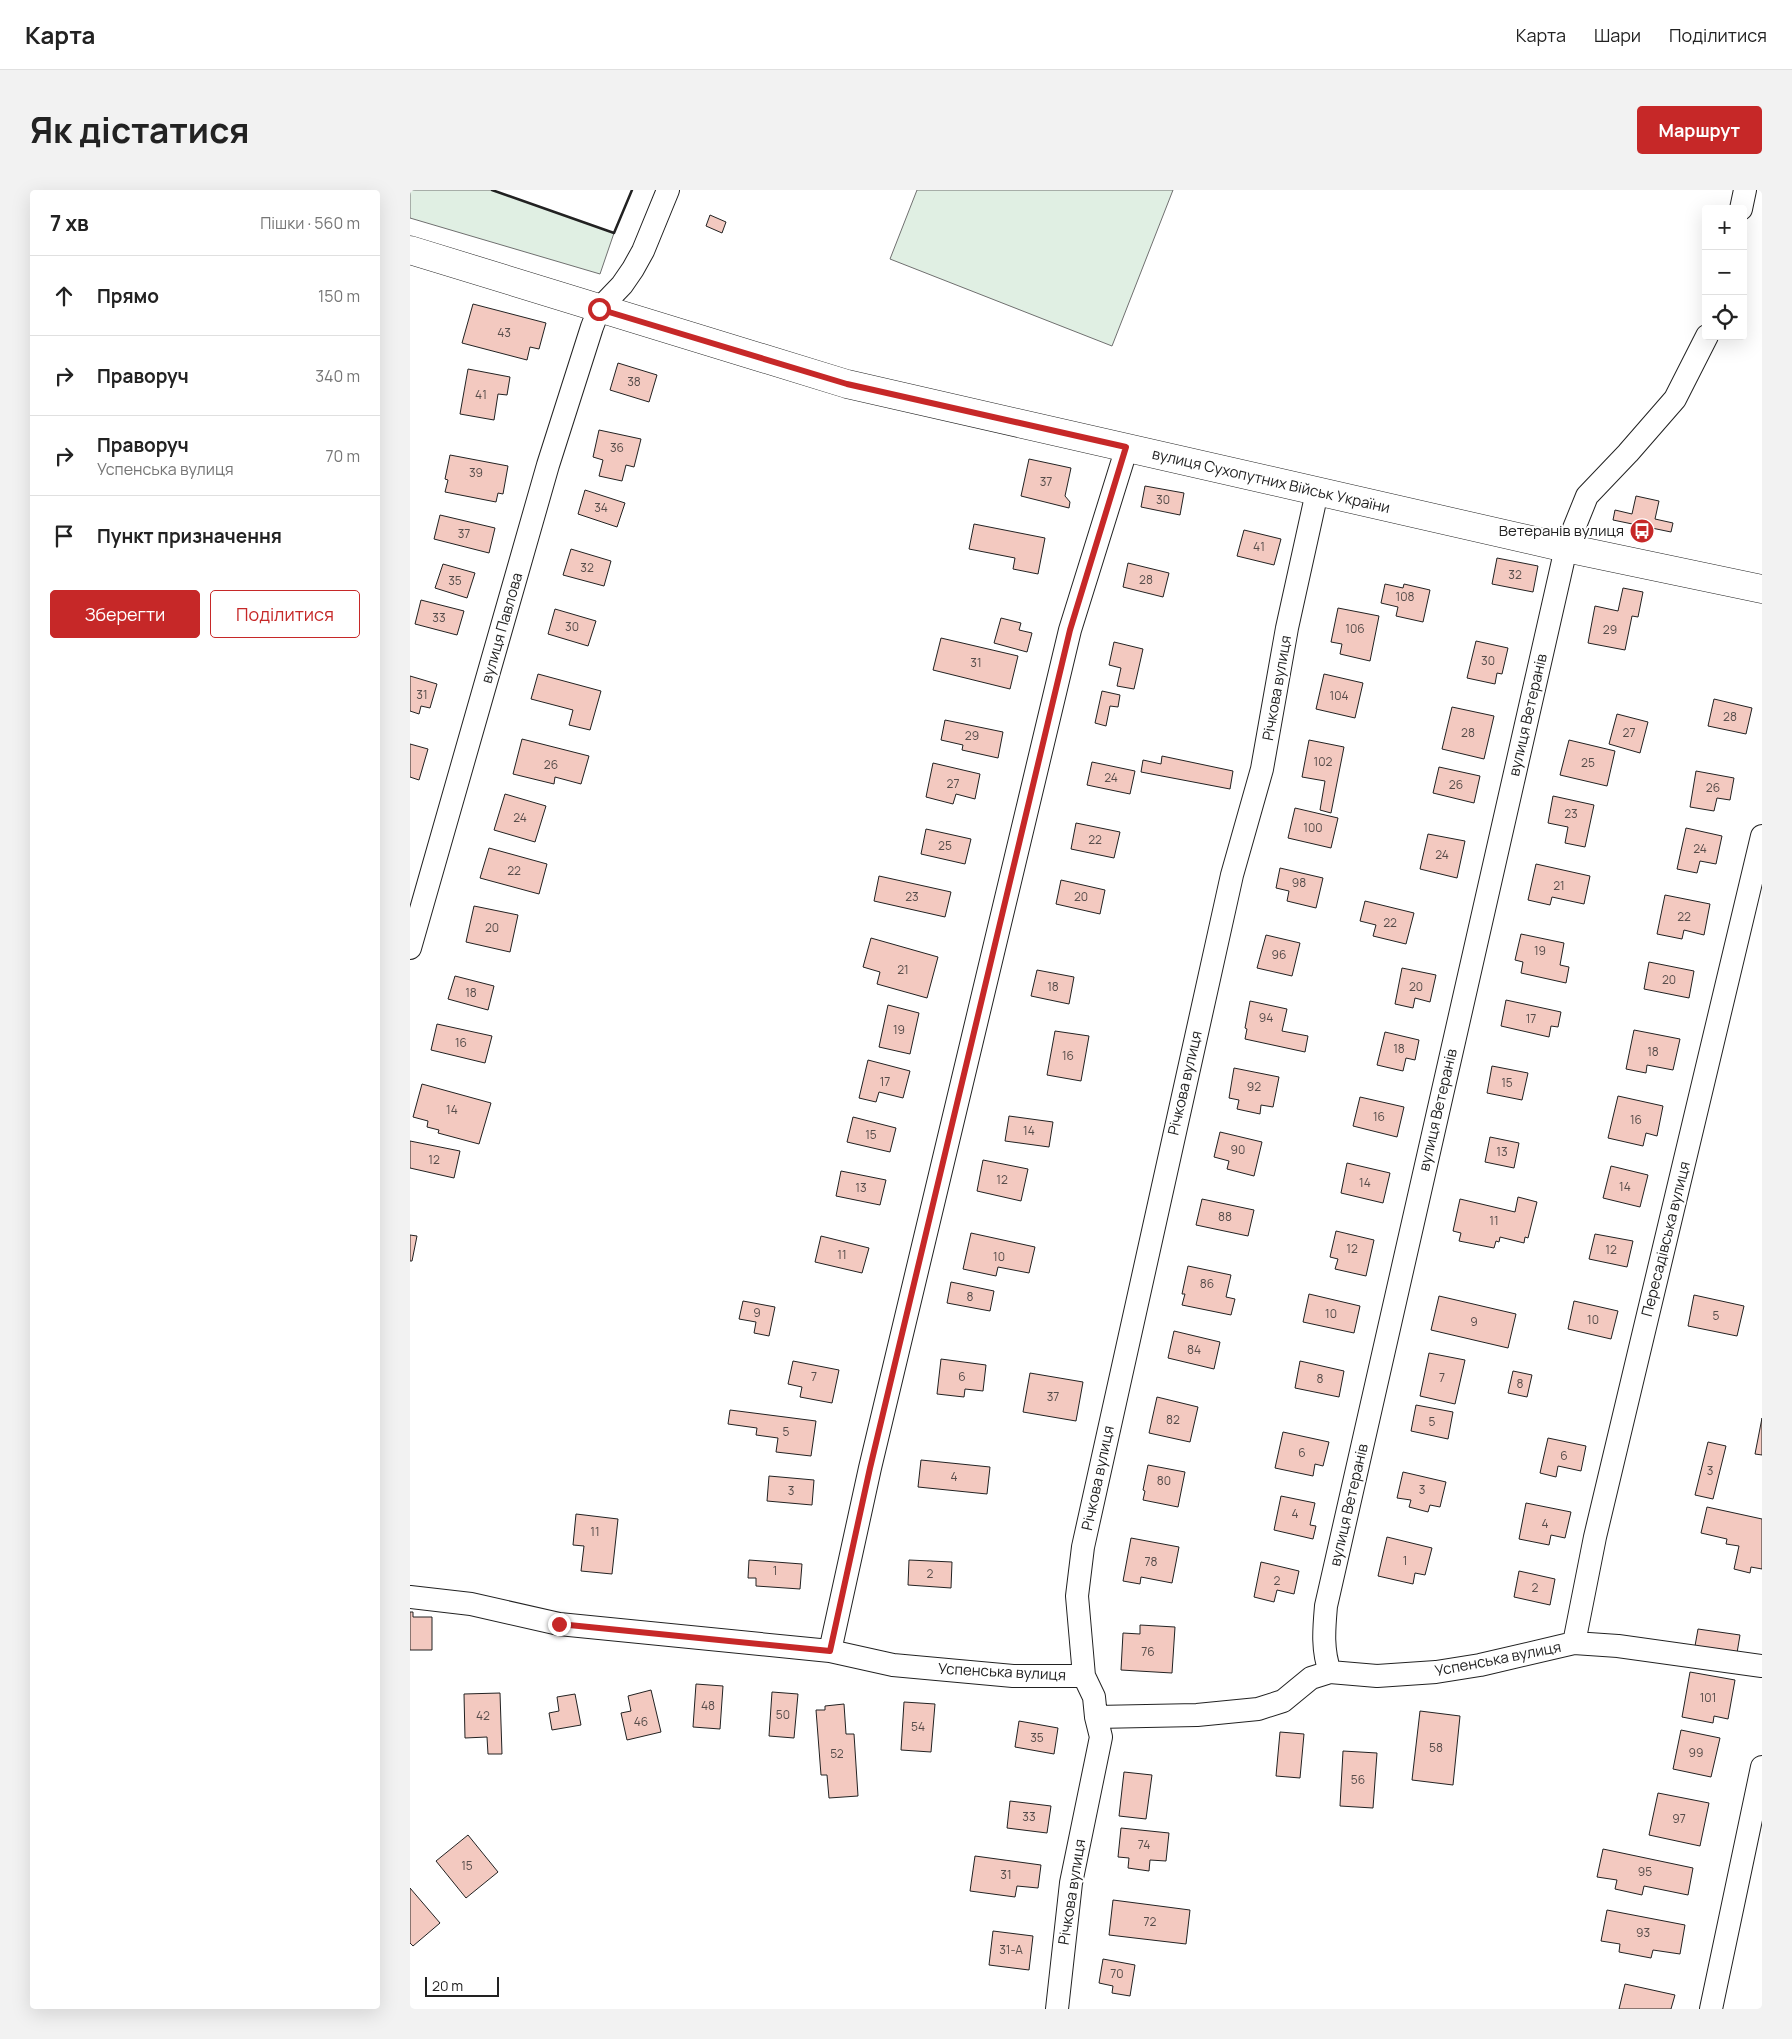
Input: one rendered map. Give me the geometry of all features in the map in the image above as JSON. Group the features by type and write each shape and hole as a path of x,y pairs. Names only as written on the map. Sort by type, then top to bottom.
{"street":[{"path":"599,309 622,285 633,269 643,251 668,190"},
{"path":"1742,205 1745,190"},
{"name":"вулиця Сухопутних Військ України","path":"410,250 847,384 1566,548 1762,589"},
{"name":"вулиця Павлова","path":"410,948 548,465 599,309"},
{"name":"вулиця Ветеранів","path":"1330,1672 1324,1655 1323,1633 1326,1606 1566,548 1587,496 1674,399 1706,340"},
{"path":"830,1651 870,1468 1070,630 1126,447"},
{"name":"Річкова вулиця","path":"1084,1676 1077,1596 1085,1538 1232,875 1262,769 1287,628 1317,492"},
{"name":"Пересадівська вулиця","path":"1574,1643 1595,1537 1762,836"},
{"name":"Успенська вулиця","path":"410,1597 471,1604 559,1624 830,1651 893,1665 1013,1676 1084,1676 1094,1697 1096,1717 1197,1715 1258,1709 1283,1702 1311,1678 1330,1672 1378,1676 1436,1672 1480,1665 1574,1643 1618,1646 1762,1666"},
{"name":"Річкова вулиця","path":"1057,2009 1071,1883 1101,1737 1096,1717"},
{"path":"1711,2009 1762,1768"}],"green space":[{"path":"410,190 492,190 614,233 600,274 410,218"},
{"path":"917,190 1173,190 1112,346 890,259"}],"building":[{"path":"710,215 726,222 722,233 706,226"},
{"path":"473,304 546,323 539,349 530,347 527,360 462,343"},
{"path":"618,363 657,375 649,402 610,390"},
{"path":"468,369 510,377 507,395 498,394 494,420 460,414"},
{"path":"599,430 641,439 634,467 626,465 622,481 599,476 603,460 593,457"},
{"path":"450,455 508,466 503,494 498,493 496,502 445,492 448,480 445,479"},
{"path":"1029,459 1071,468 1065,496 1070,502 1069,508 1021,496"},
{"path":"1145,486 1184,493 1180,515 1141,507"},
{"path":"585,490 625,503 617,527 578,514"},
{"path":"1636,496 1659,501 1655,519 1673,523 1671,532 1613,520 1615,510 1632,514"},
{"path":"440,515 495,528 489,553 434,539"},
{"path":"974,524 1045,538 1038,574 1013,569 1015,558 969,549"},
{"path":"1244,530 1281,539 1274,565 1237,556"},
{"path":"571,549 611,561 604,586 563,575"},
{"path":"1497,558 1538,566 1533,592 1492,584"},
{"path":"1128,563 1169,573 1163,597 1123,587"},
{"path":"443,564 475,573 467,598 435,588"},
{"path":"1385,584 1403,588 1404,584 1430,590 1423,622 1396,616 1398,607 1381,603"},
{"path":"1623,588 1643,592 1638,617 1632,616 1625,650 1588,643 1595,606 1618,611"},
{"path":"421,600 464,611 457,635 415,624"},
{"path":"1338,608 1379,616 1370,661 1340,654 1342,644 1331,642"},
{"path":"555,609 596,621 588,646 548,634"},
{"path":"1001,618 1021,623 1019,630 1032,633 1027,652 994,643"},
{"path":"941,638 1018,656 1010,689 933,670"},
{"path":"1476,641 1508,648 1502,674 1497,673 1495,684 1467,678"},
{"path":"1114,642 1143,649 1134,689 1117,686 1121,668 1109,665"},
{"path":"538,674 601,691 590,730 569,725 573,710 531,699"},
{"path":"1324,674 1363,683 1355,718 1316,709"},
{"path":"410,676 437,684 430,708 421,706 419,714 410,711"},
{"path":"1102,691 1120,695 1118,707 1110,706 1106,726 1095,723"},
{"path":"1714,699 1752,708 1746,734 1708,726"},
{"path":"1452,707 1494,716 1484,759 1442,749"},
{"path":"1617,714 1648,722 1640,753 1609,744"},
{"path":"945,720 1003,732 998,758 962,750 963,745 941,740"},
{"path":"522,739 589,756 581,784 555,777 554,784 513,774"},
{"path":"1309,740 1344,747 1331,813 1320,810 1325,781 1302,777"},
{"path":"1569,740 1615,751 1607,786 1560,775"},
{"path":"410,744 428,749 419,780 410,777"},
{"path":"1162,756 1233,771 1230,789 1141,772 1143,760 1161,764"},
{"path":"1092,762 1135,771 1130,794 1087,785"},
{"path":"933,763 980,774 975,799 956,794 953,804 926,797"},
{"path":"1439,767 1480,776 1474,803 1433,793"},
{"path":"1696,771 1734,778 1730,800 1717,798 1714,811 1690,807"},
{"path":"505,794 546,806 535,842 494,830"},
{"path":"1553,796 1594,805 1585,847 1565,843 1568,827 1548,823"},
{"path":"1295,808 1338,818 1331,848 1288,838"},
{"path":"1076,823 1120,832 1114,858 1071,849"},
{"path":"1686,828 1722,836 1716,864 1700,861 1697,873 1677,869"},
{"path":"926,829 971,839 965,864 921,854"},
{"path":"1428,834 1465,841 1457,878 1420,869"},
{"path":"489,848 547,864 539,894 480,878"},
{"path":"1536,864 1590,876 1584,904 1552,897 1550,905 1528,900"},
{"path":"1280,868 1323,878 1316,908 1287,901 1289,891 1276,888"},
{"path":"879,876 951,892 945,917 874,901"},
{"path":"1061,880 1105,890 1100,914 1056,904"},
{"path":"1665,895 1710,904 1704,935 1684,930 1682,939 1657,934"},
{"path":"1365,901 1414,913 1406,944 1373,936 1376,925 1360,921"},
{"path":"474,906 518,915 510,952 466,942"},
{"path":"1521,934 1564,943 1560,965 1569,967 1566,983 1521,973 1523,962 1515,960"},
{"path":"1266,935 1300,943 1292,976 1257,968"},
{"path":"871,938 938,957 927,998 877,984 880,972 863,967"},
{"path":"1649,962 1694,971 1689,998 1644,989"},
{"path":"1402,968 1436,975 1430,1002 1415,998 1413,1008 1395,1004"},
{"path":"1037,970 1074,977 1069,1004 1031,996"},
{"path":"455,976 494,986 488,1010 448,999"},
{"path":"1506,1000 1561,1012 1558,1027 1551,1026 1549,1037 1501,1026"},
{"path":"1250,1001 1287,1009 1282,1031 1308,1036 1305,1052 1245,1039"},
{"path":"888,1005 919,1013 910,1054 879,1047"},
{"path":"437,1024 492,1036 485,1063 431,1050"},
{"path":"1634,1030 1680,1039 1673,1070 1647,1065 1646,1073 1626,1069"},
{"path":"1055,1031 1089,1036 1081,1081 1047,1075"},
{"path":"1385,1032 1419,1040 1415,1060 1406,1058 1403,1071 1377,1065"},
{"path":"868,1060 910,1071 903,1098 879,1092 876,1102 859,1098"},
{"path":"1492,1066 1528,1073 1522,1100 1487,1093"},
{"path":"1234,1068 1279,1077 1273,1107 1261,1105 1260,1114 1237,1109 1239,1100 1229,1098"},
{"path":"422,1084 491,1103 479,1144 438,1133 439,1130 427,1127 428,1121 413,1117"},
{"path":"1618,1096 1663,1106 1657,1136 1646,1133 1643,1146 1608,1138"},
{"path":"1360,1097 1404,1107 1397,1137 1353,1126"},
{"path":"1009,1116 1053,1122 1049,1147 1005,1141"},
{"path":"853,1117 896,1128 890,1152 847,1142"},
{"path":"1220,1132 1262,1142 1254,1176 1227,1169 1229,1161 1214,1157"},
{"path":"1490,1137 1519,1143 1514,1168 1485,1162"},
{"path":"410,1141 460,1151 454,1178 410,1168"},
{"path":"983,1160 1028,1169 1021,1201 977,1191"},
{"path":"1347,1163 1390,1173 1383,1203 1341,1193"},
{"path":"1611,1166 1648,1175 1640,1207 1603,1198"},
{"path":"841,1171 886,1180 880,1205 836,1196"},
{"path":"1518,1197 1537,1202 1528,1238 1525,1237 1524,1243 1500,1237 1499,1242 1496,1241 1494,1248 1459,1241 1461,1233 1453,1231 1460,1199 1515,1212"},
{"path":"1202,1199 1254,1210 1248,1236 1196,1225"},
{"path":"1336,1231 1374,1240 1366,1276 1335,1269 1338,1259 1330,1257"},
{"path":"971,1233 1035,1247 1029,1273 998,1267 996,1276 963,1269"},
{"path":"1595,1234 1633,1241 1627,1267 1589,1259"},
{"path":"410,1235 417,1236 412,1261 410,1261"},
{"path":"821,1236 869,1248 862,1273 815,1262"},
{"path":"1188,1266 1231,1275 1226,1297 1235,1299 1231,1315 1182,1305 1185,1294 1182,1294"},
{"path":"951,1282 994,1291 990,1311 947,1303"},
{"path":"1309,1294 1360,1306 1354,1333 1303,1322"},
{"path":"1694,1295 1744,1306 1737,1336 1688,1326"},
{"path":"1439,1296 1516,1314 1508,1348 1431,1330"},
{"path":"743,1301 775,1307 769,1336 754,1333 756,1322 739,1319"},
{"path":"1574,1301 1618,1311 1611,1339 1568,1329"},
{"path":"1174,1331 1220,1342 1214,1369 1168,1358"},
{"path":"1429,1353 1465,1360 1455,1404 1420,1396"},
{"path":"941,1359 986,1365 983,1391 965,1389 964,1397 937,1394"},
{"path":"793,1361 839,1370 832,1403 800,1397 802,1387 788,1384"},
{"path":"1300,1361 1344,1371 1339,1397 1295,1388"},
{"path":"1513,1371 1532,1375 1527,1397 1508,1393"},
{"path":"1030,1373 1083,1382 1076,1421 1023,1412"},
{"path":"1157,1397 1198,1407 1190,1442 1149,1433"},
{"path":"1416,1405 1453,1412 1448,1439 1411,1431"},
{"path":"730,1410 816,1421 811,1456 776,1452 778,1438 756,1435 757,1428 728,1424"},
{"path":"1762,1418 1762,1455 1755,1454"},
{"path":"1283,1432 1329,1442 1323,1466 1315,1464 1313,1476 1275,1468"},
{"path":"1548,1438 1586,1446 1581,1471 1558,1466 1556,1477 1540,1473"},
{"path":"1708,1442 1726,1446 1713,1499 1695,1495"},
{"path":"921,1460 990,1467 987,1494 918,1487"},
{"path":"1148,1465 1185,1472 1178,1507 1143,1500"},
{"path":"1403,1472 1446,1482 1440,1507 1430,1505 1428,1512 1409,1507 1411,1500 1397,1498"},
{"path":"769,1476 814,1480 812,1505 767,1501"},
{"path":"1281,1496 1315,1503 1310,1525 1316,1526 1313,1539 1274,1530"},
{"path":"1526,1503 1571,1512 1565,1538 1551,1535 1549,1545 1519,1539"},
{"path":"1707,1507 1762,1519 1762,1569 1751,1567 1750,1573 1734,1569 1739,1546 1726,1544 1727,1539 1701,1533"},
{"path":"576,1514 618,1519 612,1574 581,1571 584,1546 573,1545"},
{"path":"1387,1537 1432,1548 1425,1575 1415,1573 1413,1584 1378,1576"},
{"path":"1131,1538 1179,1547 1172,1583 1141,1577 1140,1584 1123,1581"},
{"path":"749,1560 802,1564 800,1589 756,1586 756,1578 748,1578"},
{"path":"909,1560 952,1562 951,1588 908,1585"},
{"path":"1261,1562 1299,1571 1294,1594 1277,1590 1274,1602 1254,1597"},
{"path":"1519,1571 1555,1579 1550,1605 1514,1597"},
{"path":"410,1612 413,1612 413,1617 432,1617 432,1650 410,1650"},
{"path":"1140,1625 1175,1627 1172,1673 1121,1670 1123,1633 1140,1634"},
{"path":"1698,1629 1740,1635 1737,1653 1695,1646"},
{"path":"1690,1672 1735,1680 1728,1719 1714,1716 1713,1723 1682,1717"},
{"path":"696,1684 723,1686 720,1729 693,1727"},
{"path":"651,1690 661,1732 627,1740 621,1713 631,1711 628,1696"},
{"path":"772,1692 798,1694 794,1738 769,1736"},
{"path":"500,1693 502,1754 488,1754 487,1737 465,1738 464,1694"},
{"path":"575,1694 581,1725 552,1730 549,1713 559,1711 557,1697"},
{"path":"904,1702 935,1704 931,1752 901,1750"},
{"path":"844,1704 846,1734 854,1734 858,1796 829,1798 827,1775 821,1775 816,1710 825,1710 825,1706"},
{"path":"1420,1711 1460,1716 1453,1785 1412,1780"},
{"path":"1019,1721 1058,1728 1054,1754 1015,1747"},
{"path":"1681,1730 1720,1738 1711,1777 1673,1769"},
{"path":"1280,1732 1304,1734 1300,1778 1276,1776"},
{"path":"1343,1751 1377,1753 1373,1808 1340,1806"},
{"path":"1124,1772 1152,1775 1146,1819 1119,1816"},
{"path":"1658,1793 1709,1803 1700,1846 1649,1835"},
{"path":"1010,1801 1051,1806 1047,1833 1007,1828"},
{"path":"1121,1828 1169,1833 1166,1861 1150,1860 1149,1871 1128,1868 1129,1858 1118,1857"},
{"path":"468,1835 498,1872 466,1898 436,1861"},
{"path":"1603,1849 1693,1868 1688,1895 1644,1886 1642,1895 1615,1889 1617,1880 1597,1877"},
{"path":"975,1856 1041,1865 1038,1888 1017,1886 1015,1897 970,1891"},
{"path":"410,1888 440,1923 413,1946 410,1943"},
{"path":"1113,1900 1190,1910 1186,1944 1109,1935"},
{"path":"1607,1910 1685,1925 1680,1954 1653,1950 1651,1958 1619,1952 1620,1944 1601,1941"},
{"path":"993,1931 1033,1936 1029,1970 989,1965"},
{"path":"1103,1959 1135,1965 1130,1996 1112,1993 1113,1986 1099,1983"},
{"path":"1625,1984 1675,1995 1671,2009 1619,2009"}],"wall":[{"path":"492,190 614,233 632,190"}],"place":[{"name":"Ветеранів вулиця","path":"1642,531"}],"route":[{"path":"559,1624 604,1630 830,1651 870,1468 1070,630 1121,469 1126,447 847,384 599,309"}]}
